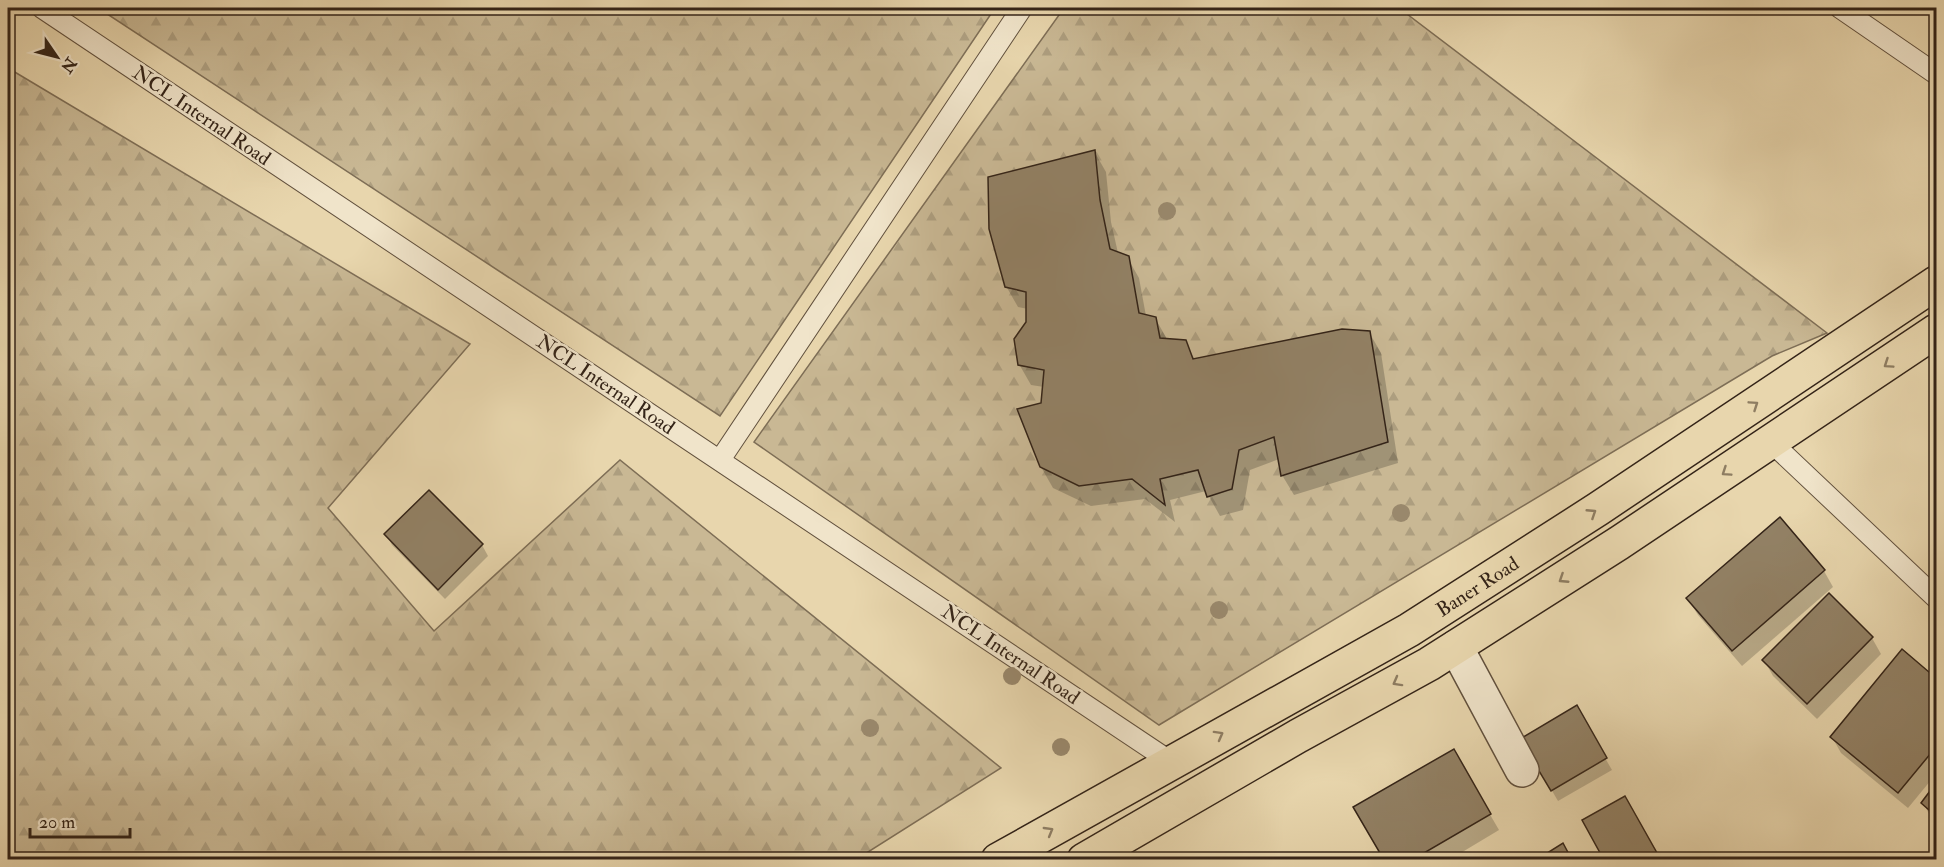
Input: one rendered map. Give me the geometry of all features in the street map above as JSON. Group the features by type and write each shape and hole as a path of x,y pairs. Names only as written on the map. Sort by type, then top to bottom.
{"main road":[{"name":"Baner Road","path":"998,860 1409,630 1598,509 1936,283"},
{"name":"Baner Road","path":"1084,860 1298,736 1429,664 1619,543 1936,331"}],"street":[{"path":"1456,647 1522,770"}],"lane":[{"name":"NCL Internal Road","path":"42,8 1171,762"},
{"path":"720,460 1022,8"},
{"path":"1840,8 1936,74"},
{"path":"1771,442 1936,598"}],"green space":[{"path":"98,8 995,8 720,416"},
{"path":"1064,8 1399,8 1827,333 1772,356 1159,725 754,442"},
{"path":"8,68 470,344 328,508 434,631 620,460 1001,768 857,859 8,859"}],"building":[{"path":"1095,150 1100,200 1110,249 1129,256 1139,313 1156,317 1160,338 1186,340 1193,359 1342,329 1370,331 1388,442 1281,476 1274,437 1239,450 1232,489 1207,497 1198,470 1160,479 1165,505 1132,479 1079,486 1040,467 1017,409 1041,403 1044,370 1018,365 1014,339 1026,322 1026,292 1005,287 989,229 988,177"},
{"path":"429,490 483,544 438,590 384,534"},
{"path":"1780,517 1825,570 1732,651 1686,598"},
{"path":"1829,593 1873,637 1807,704 1762,660"},
{"path":"1902,649 1936,678 1936,747 1898,793 1830,737"},
{"path":"1577,705 1607,758 1551,791 1520,739"},
{"path":"1454,749 1491,814 1412,860 1384,860 1353,807"},
{"path":"1936,783 1936,816 1921,803"},
{"path":"1625,796 1661,860 1604,860 1582,820"},
{"path":"1563,843 1572,860 1536,860"},
{"path":"1328,854 1331,860 1318,860"}]}
